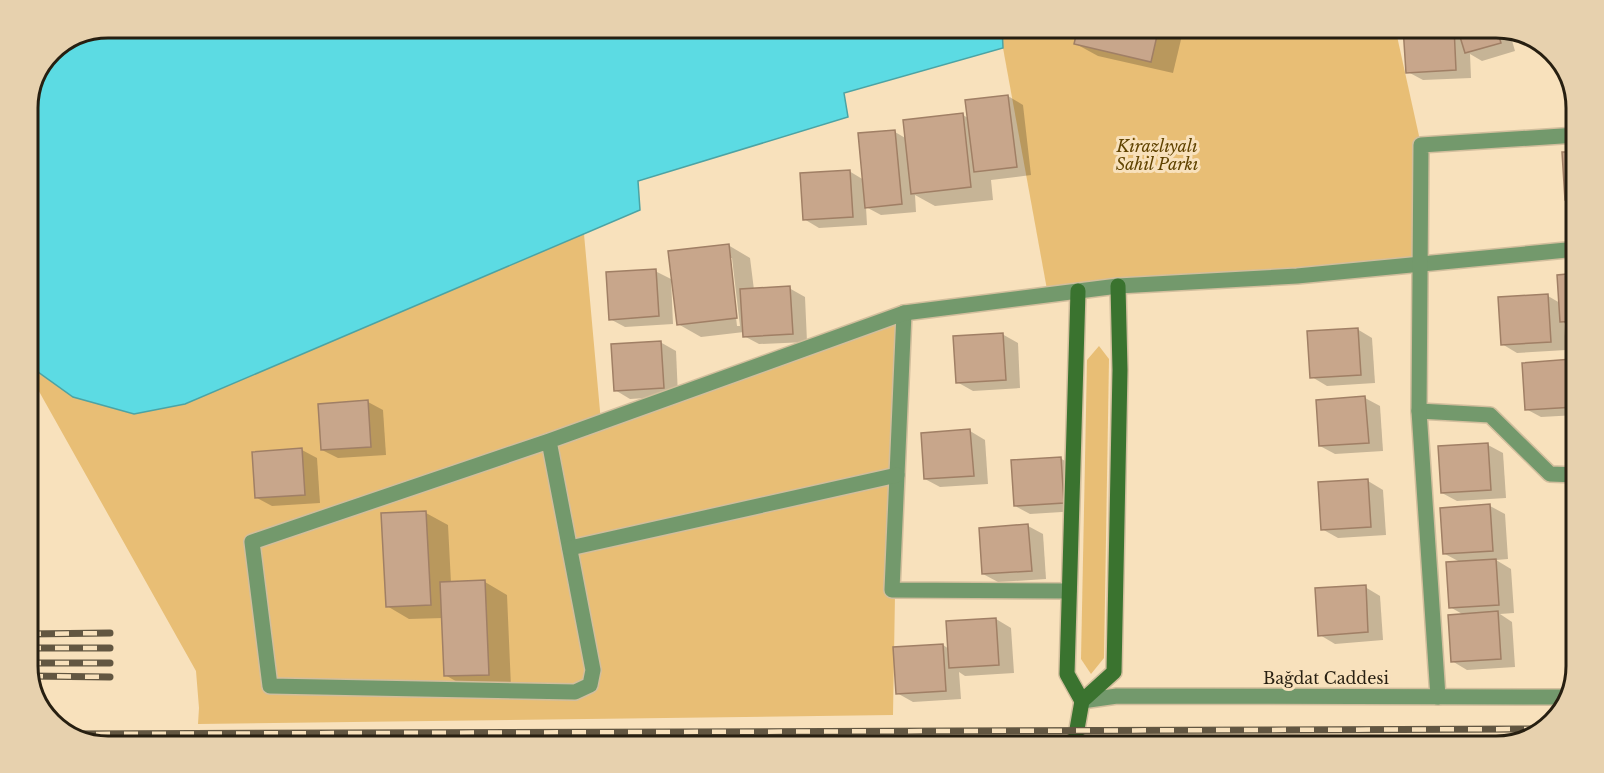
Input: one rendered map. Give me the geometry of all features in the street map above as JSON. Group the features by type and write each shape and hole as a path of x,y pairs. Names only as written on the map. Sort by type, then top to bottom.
{"street":[{"path":"1438,697 1419,411 1421,146 1566,136"},
{"path":"549,441 593,670 590,685 575,692 270,686 252,542 549,441 904,312 1118,286 1298,276 1566,250"},
{"path":"1076,736 1082,702 1114,672 1120,370 1118,286"},
{"path":"1078,291 1066,674 1082,702"},
{"path":"904,312 892,590 1069,591"},
{"path":"1419,411 1490,415 1550,474 1566,475"},
{"path":"570,548 897,475"},
{"name":"Bağdat Caddesi","path":"1082,702 1117,696 1559,696"}],"green space":[{"name":"Kirazlıyalı Sahil Parkı","path":"1002,37 1397,37 1421,145 1421,263 1048,295"},
{"path":"584,234 601,422 904,313 897,475 893,715 198,724 196,671 38,390 38,372 73,397 134,414 185,404"},
{"path":"1099,346 1109,359 1104,658 1091,674 1081,659 1087,360"}],"water":[{"path":"107,37 1002,37 1003,48 844,93 848,117 638,181 640,210 185,404 134,414 73,397 38,372 38,103 40,89 52,65 61,55 81,43"}],"building":[{"path":"1076,37 1157,37 1151,62 1074,44"},
{"path":"1404,37 1454,37 1456,70 1406,73"},
{"path":"1460,37 1499,37 1501,43 1465,53"},
{"path":"1008,95 1017,167 974,172 965,100"},
{"path":"963,113 971,187 911,194 903,120"},
{"path":"895,130 902,204 865,208 858,133"},
{"path":"1562,152 1566,152 1565,200"},
{"path":"850,170 853,217 803,220 800,173"},
{"path":"729,244 737,318 677,325 668,251"},
{"path":"656,269 659,316 609,320 606,272"},
{"path":"1566,274 1566,322 1560,322 1557,275"},
{"path":"790,286 793,334 743,337 740,289"},
{"path":"1548,294 1551,342 1501,345 1498,297"},
{"path":"1358,328 1361,375 1310,378 1307,331"},
{"path":"1003,333 1006,380 956,383 953,336"},
{"path":"661,341 664,388 614,391 611,344"},
{"path":"1566,359 1566,408 1525,410 1522,363"},
{"path":"1365,396 1369,443 1319,446 1316,400"},
{"path":"368,400 371,447 321,450 318,404"},
{"path":"970,429 974,476 924,479 921,433"},
{"path":"1488,443 1491,490 1441,493 1438,446"},
{"path":"302,448 305,495 255,498 252,452"},
{"path":"1061,457 1064,503 1014,506 1011,460"},
{"path":"1368,479 1371,527 1321,530 1318,482"},
{"path":"1490,504 1493,551 1443,554 1440,508"},
{"path":"426,511 431,605 386,607 381,513"},
{"path":"1028,524 1032,571 982,574 979,528"},
{"path":"1496,559 1499,605 1449,608 1446,562"},
{"path":"485,580 489,675 444,676 440,582"},
{"path":"1366,585 1368,632 1318,636 1315,588"},
{"path":"1498,611 1501,659 1451,662 1448,615"},
{"path":"996,618 999,665 949,668 946,621"},
{"path":"943,644 946,691 896,694 893,647"}],"railway":[{"path":"38,634 110,633"},
{"path":"38,648 110,648"},
{"path":"38,663 110,663"},
{"path":"39,676 110,677"},
{"path":"94,734 1525,729"}]}
